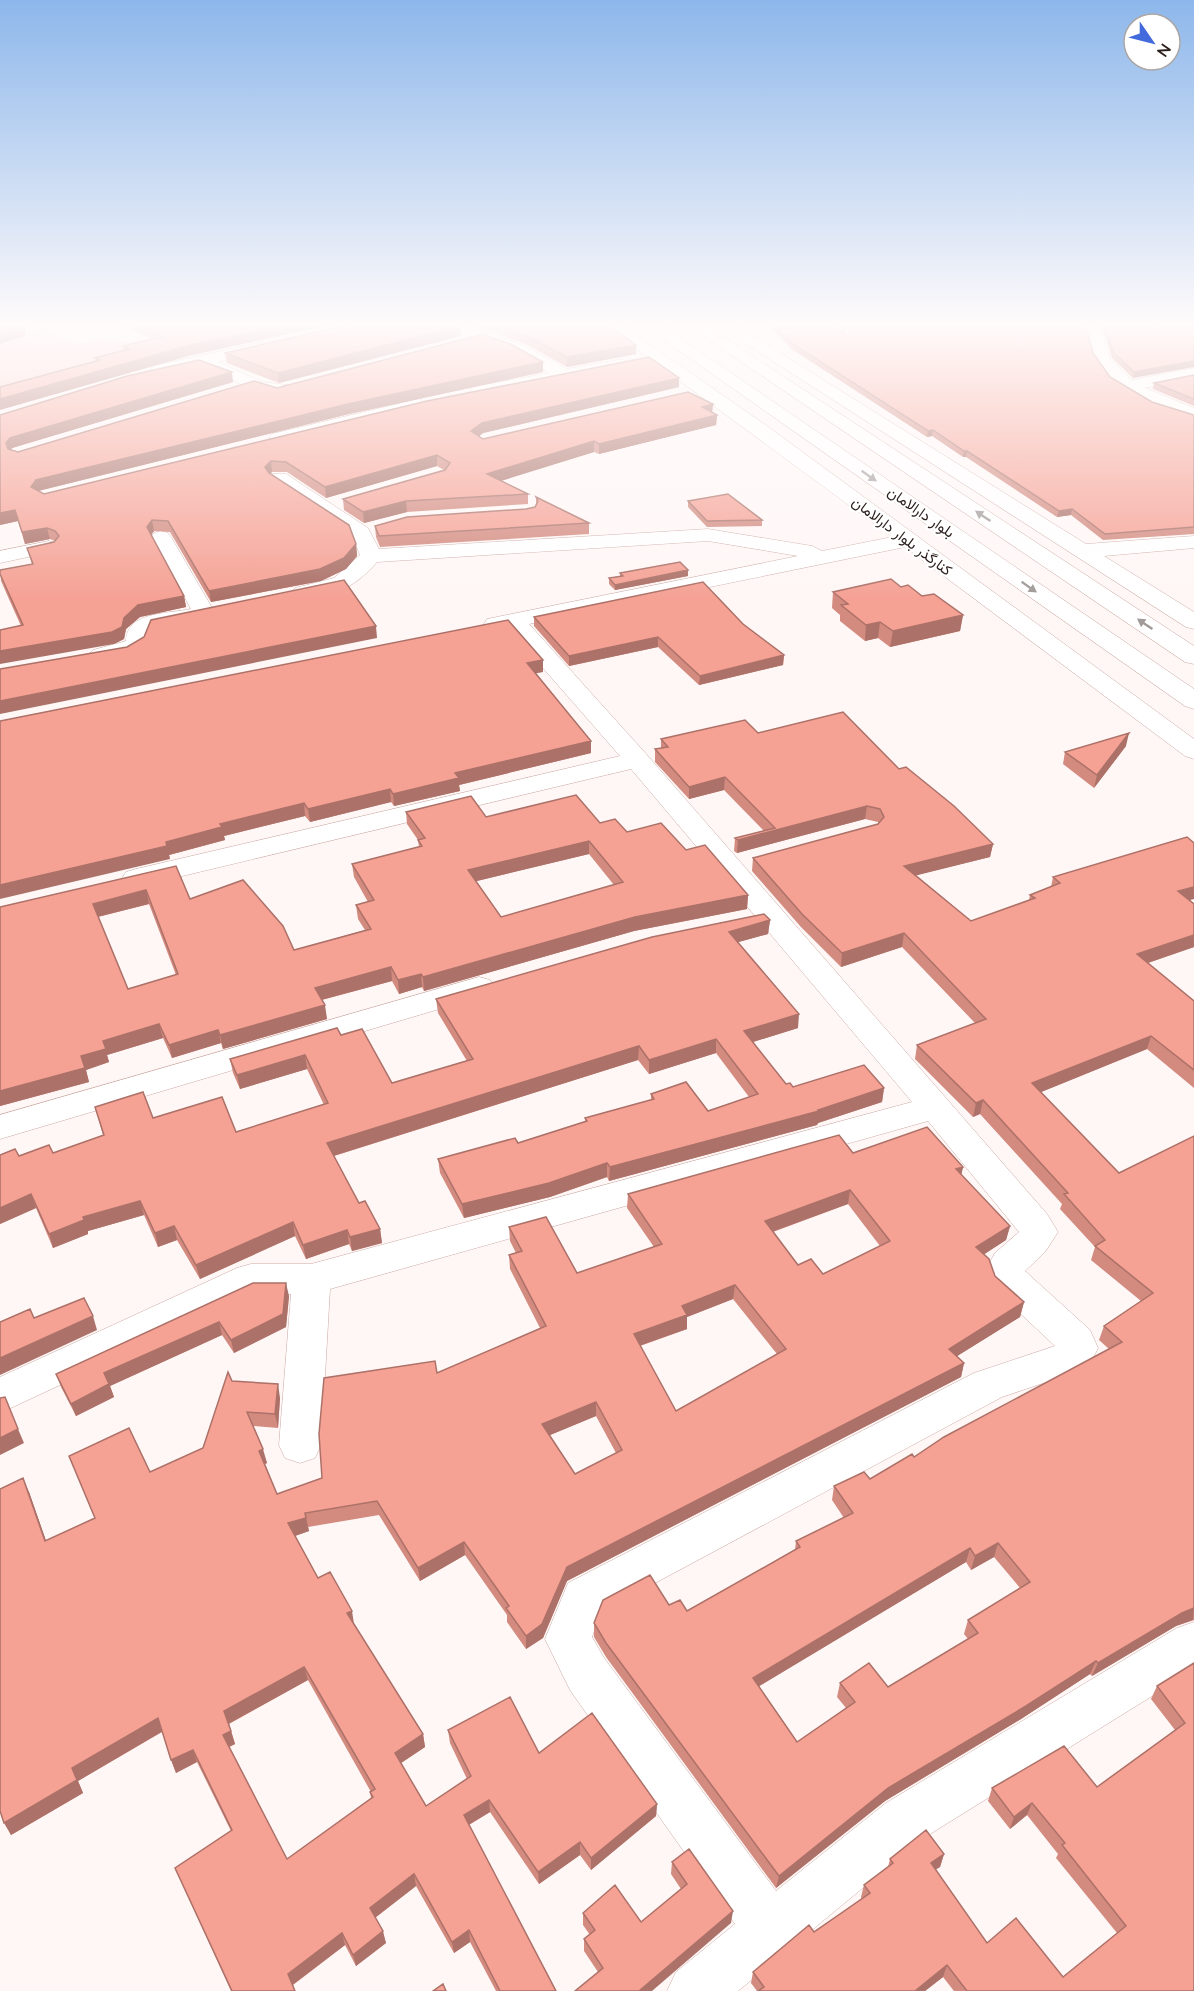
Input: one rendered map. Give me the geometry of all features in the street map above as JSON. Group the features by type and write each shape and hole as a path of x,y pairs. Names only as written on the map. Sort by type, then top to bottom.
{"main road":[{"name":"بلوار دارالامان","path":"781,416 1194,701"},
{"name":"بلوار دارالامان","path":"831,416 1194,657"}],"street":[{"path":"261,443 374,416"},
{"name":"کنارگذر بلوار دارالامان","path":"740,416 1194,751"},
{"path":"868,416 1194,622"},
{"path":"279,478 362,532 371,556"},
{"path":"324,507 347,501"},
{"path":"362,532 384,526"},
{"path":"283,597 328,588 355,576 371,556 708,535 831,555"},
{"path":"77,659 130,649 138,643 138,630 143,625 216,611 160,537"},
{"path":"478,627 908,540"},
{"path":"1082,551 1194,542"},
{"path":"0,557 49,547"},
{"path":"513,620 638,760 740,864 770,915 937,1107 1039,1232 1036,1239 1010,1261 1005,1269 1006,1277 1076,1341 1078,1348 1074,1356 988,1385 584,1598 568,1639 587,1674 771,1928"},
{"path":"116,883 638,760"},
{"path":"736,922 770,915"},
{"path":"0,1127 508,979"},
{"path":"0,1396 251,1279 311,1279 937,1107"},
{"path":"300,1445 311,1279"},
{"path":"695,1991 903,1821 1194,1644"}],"building":[{"path":"0,416 84,416 10,438 6,443 8,449 18,452 138,416 299,416 36,480 31,487 44,494 366,416 513,416 482,423 471,431 483,439 584,416 713,416 599,444 594,441 487,474 528,494 406,501 363,512 343,499 445,470 450,463 437,455 325,487 286,462 271,461 265,467 269,473 349,525 356,544 344,558 320,569 209,591 168,521 152,520 147,527 184,596 138,605 124,618 122,627 112,632 0,651 0,630 23,625 0,570 33,564 27,548 54,542 59,536 55,531 47,528 22,532 15,510 0,513"},
{"path":"905,416 1194,416 1194,527 1105,534 1072,509 1059,511 933,430 928,431"},
{"path":"728,494 762,520 707,521 688,501"},
{"path":"536,497 589,523 379,536 375,526 407,517 526,509 535,507 538,501"},
{"path":"680,562 688,570 615,585 609,578 623,576 620,573"},
{"path":"891,579 901,587 908,585 922,596 934,594 963,615 893,631 880,622 866,625 841,605 848,604 833,592"},
{"path":"344,580 376,626 0,701 0,669 127,647 144,637 151,620"},
{"path":"703,582 743,624 784,655 700,676 658,637 569,656 534,617"},
{"path":"508,620 543,660 527,663 591,741 455,773 459,778 393,794 390,789 308,809 304,803 220,824 222,827 166,842 167,846 0,885 0,721"},
{"path":"843,712 899,769 906,767 954,806 993,844 904,866 971,921 1035,898 1030,895 1060,883 1053,877 1187,837 1194,843 1194,887 1178,891 1194,904 1194,935 1137,954 1194,1001 1194,1070 1151,1036 1032,1083 1119,1173 1194,1136 1194,1608 1098,1663 1096,1661 1026,1706 888,1788 779,1876 606,1643 594,1623 603,1600 650,1575 669,1605 680,1600 687,1611 800,1547 796,1541 853,1513 834,1486 864,1472 870,1479 912,1454 914,1457 944,1437 1122,1342 1104,1326 1153,1293 1095,1246 1105,1240 1064,1194 1068,1193 983,1100 976,1103 917,1045 986,1019 904,933 842,953 802,914 753,858 878,824 884,817 880,809 867,806 738,840 735,838 775,828 725,777 689,787 655,749 668,747 661,739 745,720 758,733","holes":["998,1543 1030,1582 968,1620 978,1633 888,1687 869,1663 840,1683 855,1702 797,1742 753,1678 970,1548 975,1556"]},
{"path":"1129,733 1097,775 1065,752"},
{"path":"576,795 600,823 615,819 627,832 661,823 686,850 705,845 748,895 635,917 423,977 421,974 398,980 391,967 315,988 325,1005 220,1035 218,1030 169,1045 159,1024 103,1041 106,1049 81,1056 85,1068 0,1091 0,907 176,866 190,899 243,880 283,926 294,950 371,929 356,905 374,900 352,864 422,846 418,840 425,838 406,812 471,796 486,817","holes":["589,841 623,882 501,917 468,870","146,890 178,974 128,989 93,904"]},
{"path":"764,914 770,920 729,932 799,1014 744,1031 786,1084 790,1083 793,1087 864,1065 884,1088 819,1111 610,1167 607,1163 549,1183 462,1204 438,1159 515,1138 518,1143 587,1121 585,1118 654,1099 651,1094 686,1082 708,1111 758,1094 716,1039 649,1060 639,1046 327,1143 359,1203 365,1201 380,1229 350,1237 347,1230 303,1245 293,1222 196,1265 174,1226 155,1233 140,1201 83,1217 84,1220 49,1234 31,1194 0,1208 0,1155 15,1149 19,1156 49,1145 53,1153 104,1135 95,1107 143,1092 153,1118 222,1097 236,1132 328,1103 305,1055 237,1075 230,1059 337,1028 341,1035 362,1029 392,1083 473,1059 436,999 652,937"},
{"path":"927,1127 963,1167 956,1169 1010,1226 976,1247 989,1259 995,1276 1024,1302 949,1349 964,1363 567,1567 542,1624 526,1636 506,1608 509,1606 464,1542 418,1568 377,1501 305,1513 306,1518 288,1523 318,1578 330,1572 352,1611 347,1613 423,1734 395,1753 426,1806 471,1776 448,1730 510,1697 539,1753 592,1713 657,1804 591,1858 580,1842 538,1872 489,1800 464,1815 556,1991 500,1991 469,1930 452,1942 414,1874 370,1908 383,1931 353,1955 342,1933 288,1974 295,1991 232,1991 175,1868 232,1830 193,1750 171,1760 158,1718 72,1768 77,1780 4,1823 0,1811 0,1489 23,1478 45,1541 95,1518 69,1456 129,1428 150,1472 203,1448 228,1372 232,1381 278,1384 275,1414 247,1412 263,1449 259,1451 277,1494 322,1478 319,1434 324,1378 435,1361 437,1373 546,1326 509,1255 522,1251 509,1227 546,1217 577,1273 662,1244 628,1194 839,1135 853,1153","holes":["850,1190 890,1241 823,1274 811,1259 798,1265 765,1221","735,1285 786,1349 676,1411 634,1334 687,1315 682,1306","596,1402 622,1450 575,1474 542,1424","304,1667 375,1789 370,1792 373,1797 287,1859 223,1735 231,1731 224,1711"]},
{"path":"253,1283 286,1283 283,1314 231,1340 219,1322 104,1373 109,1384 71,1404 56,1374"},
{"path":"84,1298 93,1316 0,1358 0,1322 30,1309 34,1318"},
{"path":"5,1397 18,1429 0,1438 0,1398"},
{"path":"1194,1663 1194,1991 967,1991 947,1965 915,1991 758,1991 764,1987 753,1972 809,1925 814,1932 870,1893 864,1885 893,1863 890,1859 926,1830 944,1854 931,1863 987,1943 1016,1918 1063,1977 1126,1926 1062,1845 1065,1843 1032,1803 1014,1817 992,1788 1064,1746 1097,1787 1185,1723 1157,1686"},
{"path":"689,1849 733,1911 639,1991 575,1991 603,1968 584,1939 595,1930 583,1913 615,1885 641,1922 687,1884 672,1862"},
{"path":"443,1984 446,1991 433,1991"}]}
